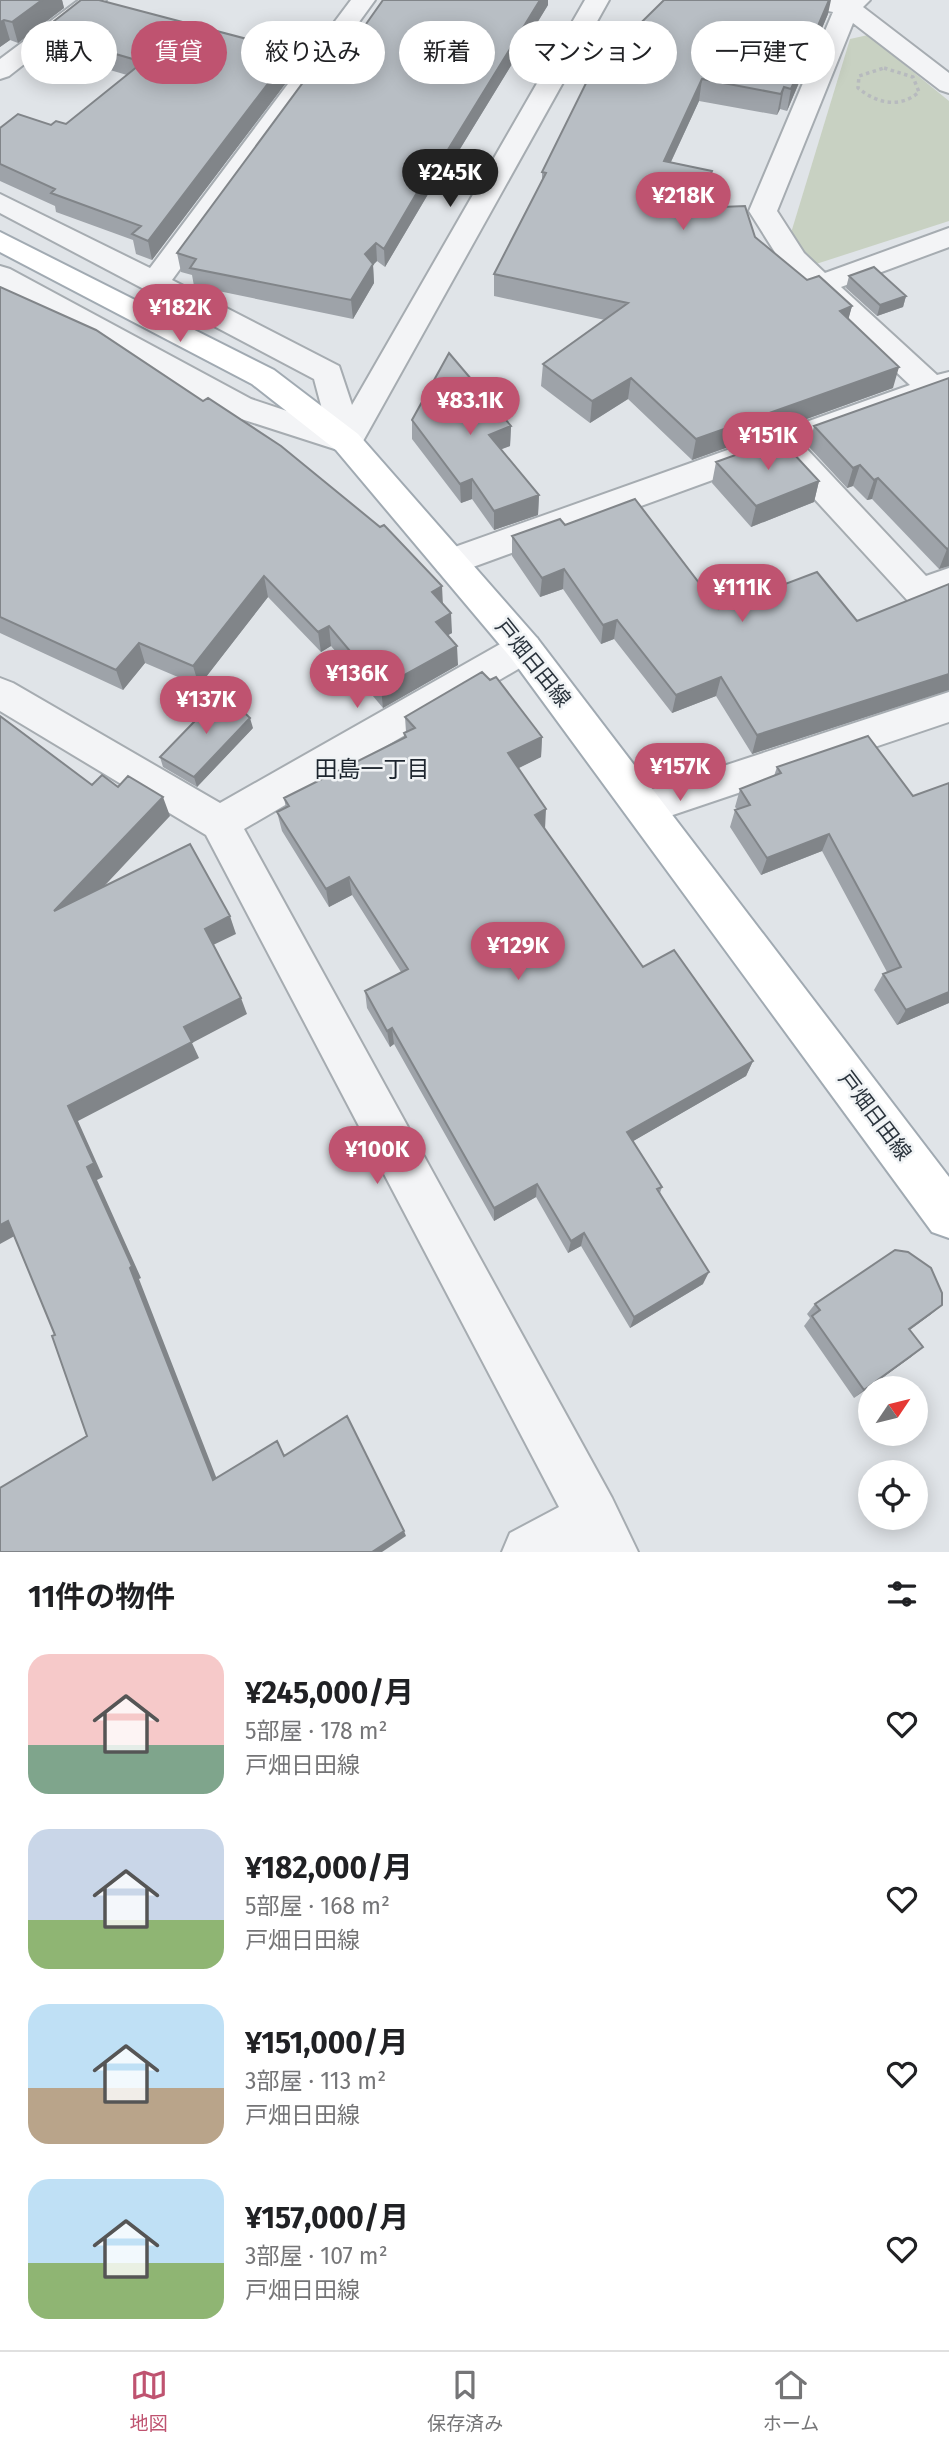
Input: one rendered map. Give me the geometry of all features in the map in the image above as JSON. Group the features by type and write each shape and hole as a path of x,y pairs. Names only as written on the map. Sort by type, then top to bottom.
{"main road":[{"name":"戸畑日田線","path":"3,242 263,377 347,442 524,648 949,1215"}],"street":[{"path":"0,71 94,0"},
{"path":"153,283 363,0"},
{"path":"347,442 597,0"},
{"path":"807,0 853,3 949,85"},
{"path":"853,3 763,211 793,259 820,285 941,385"},
{"path":"0,202 328,373 347,442"},
{"path":"820,285 949,237"},
{"path":"0,275 240,407 347,442"},
{"path":"450,562 941,385"},
{"path":"781,442 921,593 949,581"},
{"path":"220,823 524,648"},
{"path":"4,702 220,823 602,1535 529,1552"},
{"path":"646,808 949,707"}],"green space":[{"path":"868,35 949,101 949,221 813,265 787,246 850,39"}],"building":[{"path":"0,0 42,0 12,22 0,22"},
{"path":"81,0 99,0 179,21 131,21 131,59 117,54 117,21 54,21"},
{"path":"383,0 540,0 527,21 509,21 509,50 495,73 495,21 399,21 399,84 488,84 441,161 436,160 384,249 376,243 365,254 373,264 351,300 190,268 196,259 177,253 302,84 385,84 385,21 368,21"},
{"path":"664,0 829,0 820,21 691,21 691,84 700,84 664,161 712,171 696,208 745,206 755,237 807,280 819,276 852,306 840,311 899,367 696,439 631,378 592,401 543,364 628,303 494,274 546,173 542,172 586,84 677,84 677,21 643,21"},
{"path":"227,34 241,37 241,84 268,84 148,241 132,234 141,226 51,193 55,189 0,164 0,128 18,114 51,125 56,121 66,124 131,72 131,84 227,84"},
{"path":"728,84 793,84 791,89 784,87 781,94"},
{"path":"874,267 906,296 880,305 849,276"},
{"path":"0,287 96,330 203,401 208,398 281,446 380,527 384,525 442,586 432,592 451,613 436,622 457,646 381,688 329,626 318,632 264,576 193,666 139,643 116,670 0,617"},
{"path":"449,353 511,426 489,435 539,495 494,511 472,479 460,484 412,420"},
{"path":"949,378 947,549 878,478 874,480 860,465 853,468 814,426"},
{"path":"780,439 819,481 756,506 716,462"},
{"path":"635,499 719,609 817,572 857,621 949,584 949,674 757,735 721,677 676,695 617,620 603,625 564,569 542,578 512,536 560,519 565,525"},
{"path":"482,672 490,680 496,677 542,737 508,753 546,809 535,815 643,967 674,950 753,1061 627,1132 662,1187 657,1189 709,1272 634,1317 584,1233 571,1241 537,1184 494,1208 392,1028 387,1031 365,991 408,969 349,877 326,889 277,812 289,806 284,798 406,737 404,733 415,728 405,717"},
{"path":"223,692 250,718 194,777 160,757"},
{"path":"0,716 92,785 102,775 118,787 128,776 163,797 54,911 190,844 230,916 205,929 241,998 184,1027 192,1042 68,1106 94,1163 87,1167 132,1266 130,1268 213,1480 277,1441 284,1456 347,1416 404,1531 372,1552 0,1552 0,1488 87,1436 52,1336 55,1335 8,1221 0,1225"},
{"path":"868,736 913,796 949,783 949,992 906,1010 883,974 901,967 829,834 767,858 735,810 750,805 740,789 781,773 777,767"},
{"path":"895,1250 908,1252 931,1268 942,1293 942,1305 909,1329 923,1347 883,1376 858,1376 858,1381 812,1316 820,1310 815,1304"}],"district":[{"name":"田島一丁目","path":"372,769"}]}
